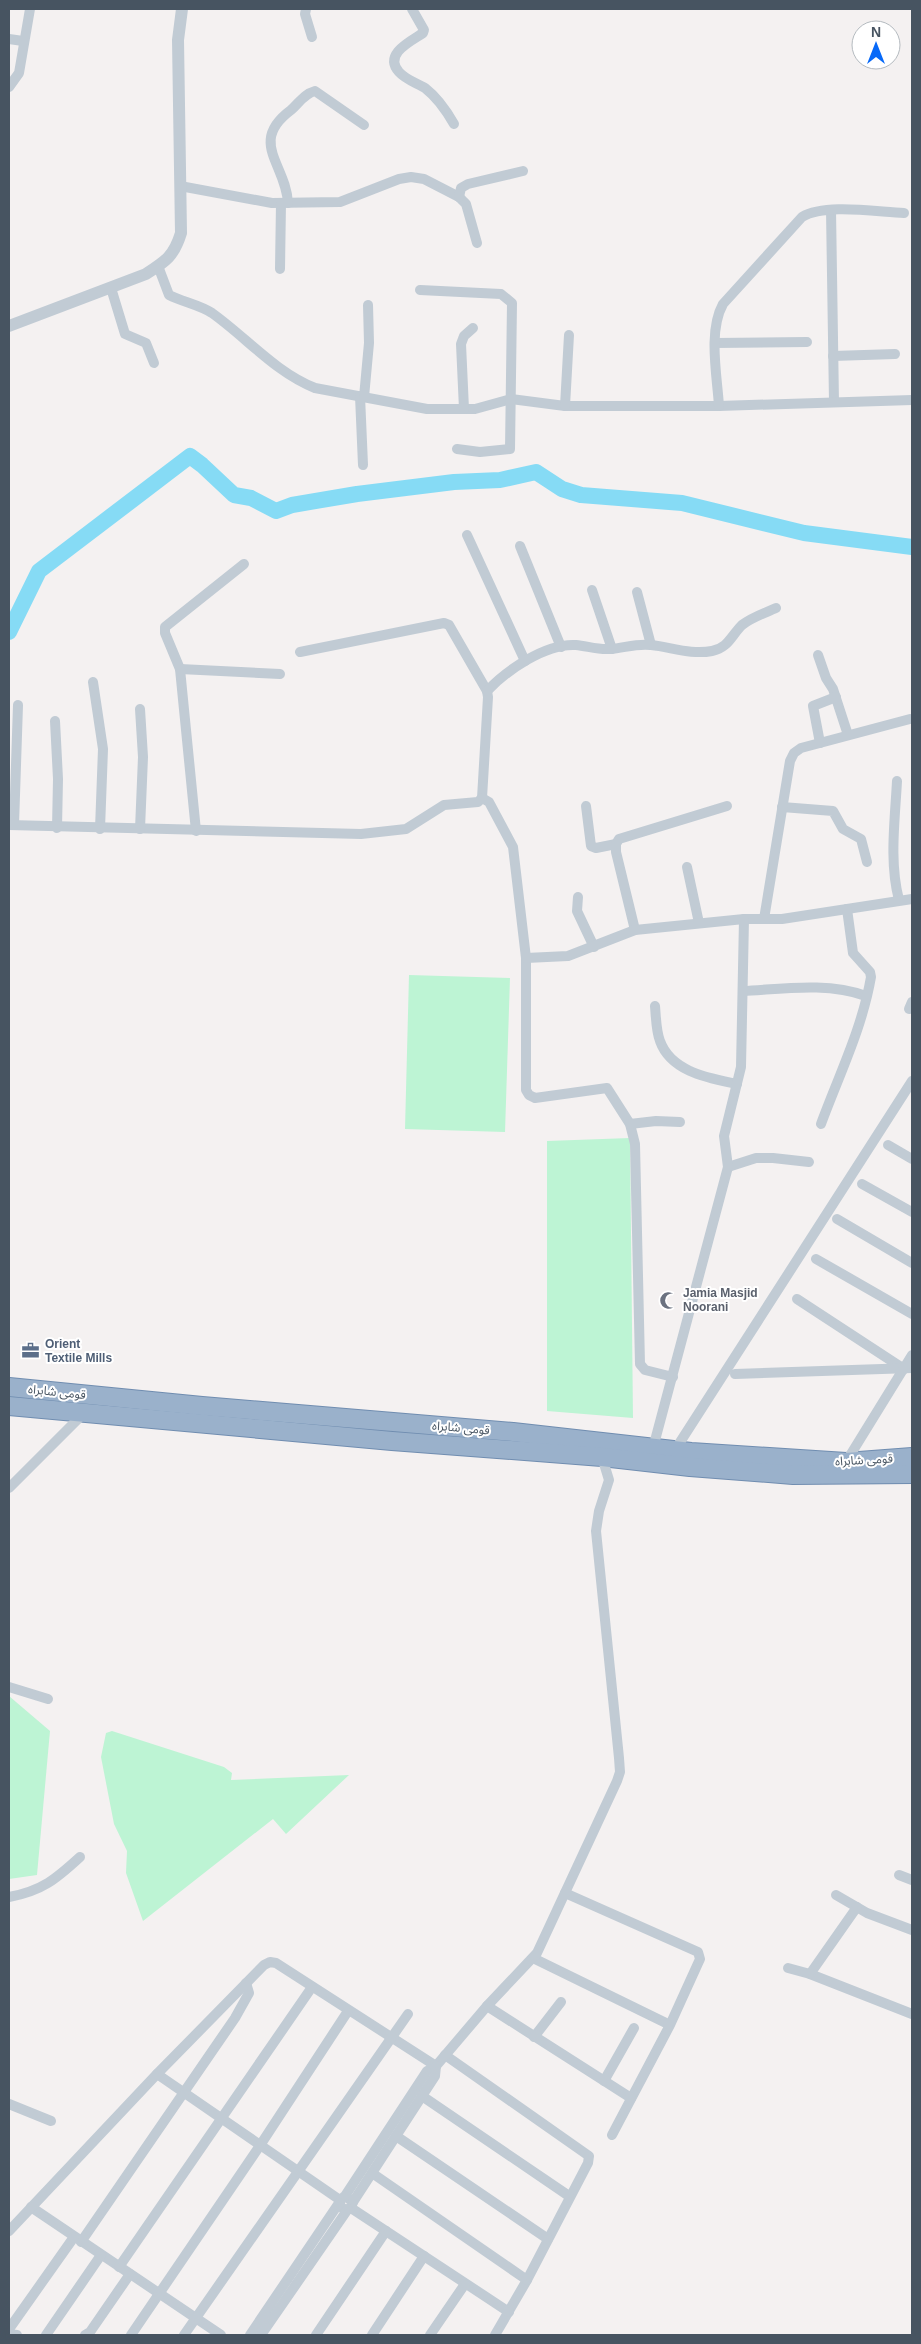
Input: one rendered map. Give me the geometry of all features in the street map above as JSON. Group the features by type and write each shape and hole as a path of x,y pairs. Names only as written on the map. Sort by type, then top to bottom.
{"highway":[{"name":"قومی شاہراہ","path":"9,1387 202,1406 486,1430 675,1450 846,1462 912,1457"},
{"name":"قومی شاہراہ","path":"9,1406 392,1441 602,1457 690,1467 793,1474 912,1474"}],"street":[{"path":"9,87 19,72 30,9"},
{"path":"9,326 146,274 176,250 180,233 178,40 182,9"},
{"path":"306,9 312,37"},
{"path":"412,9 423,27 423,33 401,47 395,54 394,62 398,71 437,99 454,124"},
{"path":"9,39 23,41"},
{"path":"280,269 286,186 270,151 272,127 307,94 315,91 364,125"},
{"path":"459,196 462,188 468,184 523,171"},
{"path":"180,186 251,200 285,203 340,202 411,177 424,179 459,196 466,204 477,243"},
{"path":"831,210 834,402"},
{"path":"719,406 715,320 723,304 802,217 815,211 831,210 904,214"},
{"path":"158,266 169,296 213,314 284,371 315,388 427,409 482,407 511,399 565,406 719,406 912,400"},
{"path":"111,288 125,334 146,344 154,363"},
{"path":"420,290 501,294 510,299 513,307 510,449 480,452 457,449"},
{"path":"363,465 362,397 369,342 368,305"},
{"path":"464,409 462,344 464,336 473,328"},
{"path":"565,406 568,335"},
{"path":"715,342 807,342"},
{"path":"833,356 895,354"},
{"path":"467,535 525,661"},
{"path":"520,546 561,647"},
{"path":"196,830 180,669 165,632 165,627 244,564"},
{"path":"592,590 612,649"},
{"path":"637,592 651,644"},
{"path":"487,692 496,682 525,661 561,647 575,645 612,649 651,644 684,651 711,651 727,645 743,625 752,619 776,608"},
{"path":"18,705 12,825 56,828 361,834 406,829 444,805 478,802 482,798 487,692 451,626 447,623 300,652"},
{"path":"818,655 826,678 833,689 848,735"},
{"path":"180,669 280,674"},
{"path":"93,682 103,749 100,829"},
{"path":"820,743 813,706 836,697"},
{"path":"140,709 143,757 140,830"},
{"path":"764,919 790,761 794,753 801,748 910,719"},
{"path":"55,722 58,779 56,828"},
{"path":"897,781 894,858 895,885 899,900"},
{"path":"482,798 489,802 513,847 526,958 526,1090 529,1095 535,1098 607,1088 630,1124 634,1144 640,1364 644,1370 673,1377"},
{"path":"586,806 591,846 596,848 616,844"},
{"path":"635,930 616,844 619,839 726,806"},
{"path":"782,808 832,812 843,829 861,839 867,862"},
{"path":"687,867 699,924"},
{"path":"578,897 578,912 582,925 594,947"},
{"path":"526,958 568,956 635,930 744,919 782,919 912,899"},
{"path":"821,1124 839,1073 848,1060 866,996 870,972 853,953 847,909"},
{"path":"653,1448 728,1167 724,1136 741,1067 744,919"},
{"path":"742,991 820,987 851,991 866,996"},
{"path":"655,1006 660,1040 668,1054 679,1065 702,1077 737,1084"},
{"path":"675,1450 912,1081"},
{"path":"630,1124 680,1122"},
{"path":"888,1144 912,1159"},
{"path":"728,1167 756,1158 809,1162"},
{"path":"862,1184 912,1212"},
{"path":"837,1219 912,1263"},
{"path":"816,1259 912,1314"},
{"path":"797,1299 908,1368"},
{"path":"846,1462 908,1368 912,1355"},
{"path":"735,1374 908,1368"},
{"path":"9,1488 85,1412"},
{"path":"260,2335 346,2203 427,2071 436,2066 487,2006 533,1958 620,1772 596,1531 599,1511 610,1480 602,1457"},
{"path":"9,1687 48,1699"},
{"path":"9,1897 30,1893 43,1887 80,1857"},
{"path":"899,1875 912,1880"},
{"path":"565,1893 698,1952 700,1959 670,2025 612,2135"},
{"path":"836,1895 857,1907 912,1930"},
{"path":"810,1974 857,1907"},
{"path":"533,1958 668,2024"},
{"path":"9,2231 157,2074 264,1965 270,1962 276,1963 436,2066"},
{"path":"788,1968 810,1974 912,2014"},
{"path":"9,2329 185,2093 248,1996 246,1983"},
{"path":"119,2267 312,1986"},
{"path":"534,2037 562,2002"},
{"path":"487,2006 631,2098"},
{"path":"131,2335 261,2144 348,2011"},
{"path":"184,2335 408,2014"},
{"path":"604,2081 634,2028"},
{"path":"444,2055 589,2156 588,2163 569,2196 527,2280 495,2335"},
{"path":"250,2335 346,2203 372,2173 435,2076 436,2066"},
{"path":"157,2074 386,2231 509,2312"},
{"path":"422,2096 569,2196"},
{"path":"9,2104 51,2121"},
{"path":"396,2136 548,2239"},
{"path":"372,2173 527,2280"},
{"path":"31,2207 221,2335"},
{"path":"316,2335 386,2231"},
{"path":"46,2335 101,2255"},
{"path":"372,2335 424,2256"},
{"path":"85,2335 90,2332 130,2274"},
{"path":"430,2335 465,2284"},
{"path":"9,2334 17,2335"}],"green space":[{"path":"409,975 510,978 505,1132 405,1129"},
{"path":"630,1138 633,1418 547,1411 547,1141"},
{"path":"9,1696 50,1731 37,1875 9,1879"},
{"path":"112,1731 224,1767 232,1773 231,1780 349,1775 286,1834 273,1819 143,1921 126,1873 127,1851 114,1824 101,1757 106,1733"}],"waterway":[{"path":"9,632 39,571 190,456 234,495 251,498 276,511 292,505 357,494 454,482 500,480 536,472 562,489 581,495 682,503 804,533 912,547"}],"place":[{"name":"Jamia Masjid Noorani","path":"669,1300"},
{"name":"Orient Textile Mills","path":"31,1351"}]}
